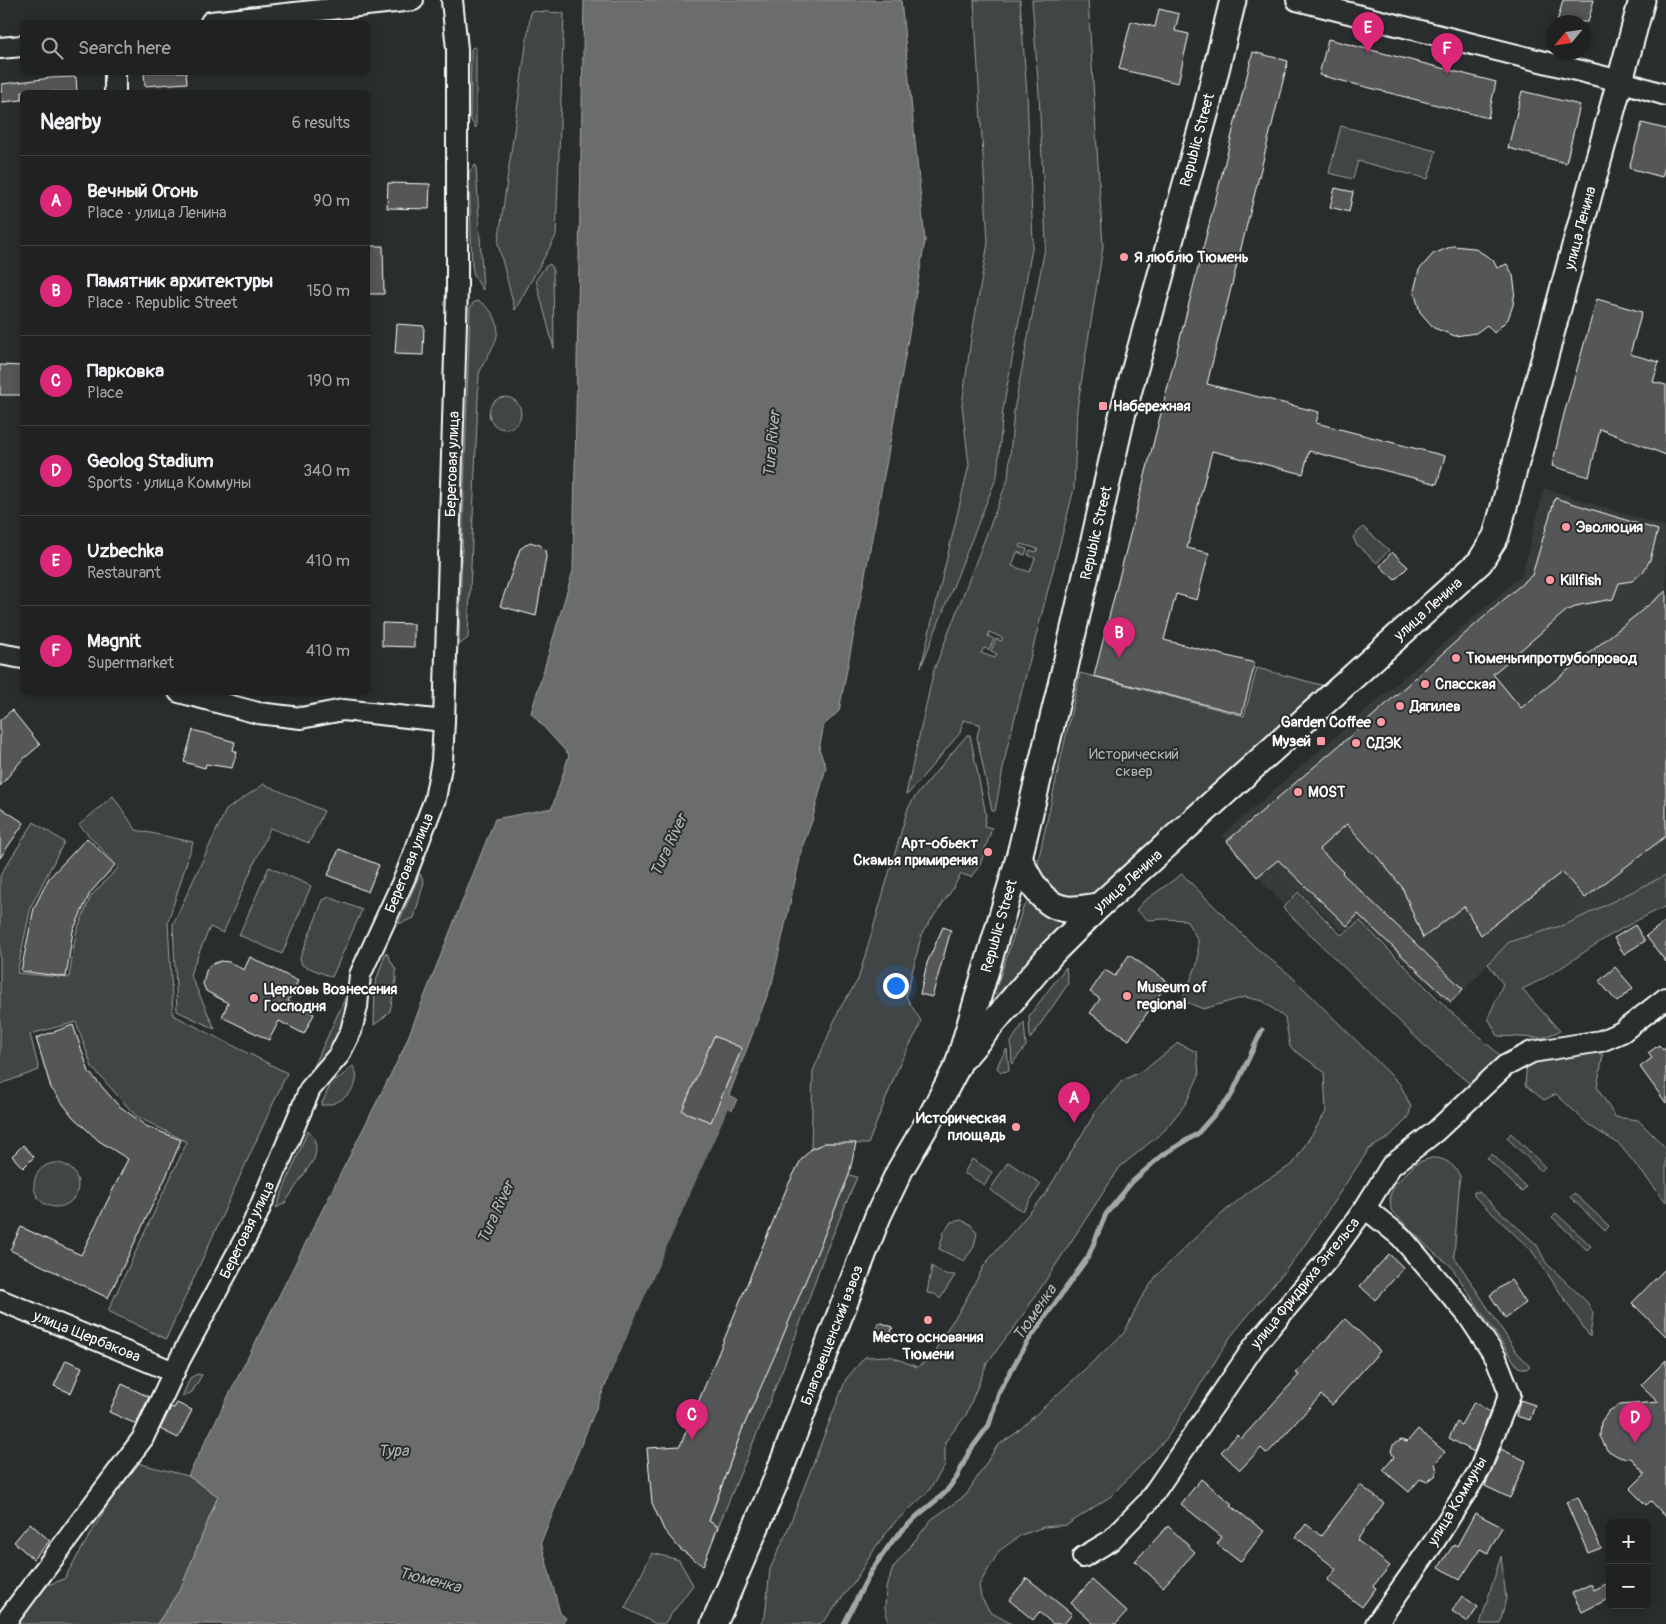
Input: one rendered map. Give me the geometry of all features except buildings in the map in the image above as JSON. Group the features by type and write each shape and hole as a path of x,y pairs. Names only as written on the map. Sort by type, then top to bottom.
{"main road":[{"name":"Republic Street","path":"958,1065 1019,858 1068,659 1123,412 1206,111 1233,0"},
{"name":"улица Ленина","path":"958,1065 1052,954 1099,906 1480,562 1496,536 1642,0"},
{"path":"1019,858 1032,883 1049,901 1065,909 1099,906"},
{"name":"Благовещенский взвоз","path":"717,1618 731,1580 775,1483 878,1216 900,1170 958,1065"}],"street":[{"path":"229,20 413,0"},
{"name":"Береговая улица","path":"4,1624 143,1438 174,1372 253,1224 310,1089 339,1055 351,1031 357,1008 360,975 405,877 435,799 442,761 444,721 457,279 457,49 452,0"},
{"path":"1297,0 1620,80 1666,94"},
{"path":"0,48 20,46"},
{"path":"115,90 116,75"},
{"path":"0,654 20,658"},
{"path":"190,695 258,713 301,718 343,710 444,721"},
{"name":"улица Фридриха Энгельса","path":"1083,1557 1110,1541 1148,1503 1255,1344 1328,1259 1365,1208 1391,1166 1436,1131 1505,1066 1532,1052 1602,1041 1622,1032 1666,998"},
{"name":"улица Коммуны","path":"1365,1208 1401,1237 1467,1314 1496,1358 1510,1394 1478,1471 1434,1542 1376,1624"},
{"name":"улица Щербакова","path":"0,1300 174,1372"}],"shaded area":[{"path":"1544,488 1666,527 1666,875 1567,924 1509,942 1450,1005 1359,919 1342,932 1298,890 1283,905 1222,835 1522,575"}],"green space":[{"path":"974,0 1020,0 1027,95 1033,243 1003,409 997,476 921,667 969,465 962,405 971,339 988,243"},
{"path":"1032,0 1088,0 1103,247 1077,409 1074,489 1007,748 995,811 992,811 977,737 980,724 963,720 960,733 906,794 934,670 1008,479 1014,410 1046,243 1039,94","holes":["1021,544 1038,549 1036,552 1030,550 1028,555 1035,558 1030,572 1012,566 1017,552 1025,555 1027,549 1020,547","989,632 1003,638 1001,641 996,639 991,651 997,654 995,658 981,653 984,648 989,650 994,639 988,636"]},
{"path":"531,11 564,13 556,236 515,310 498,244"},
{"path":"473,47 476,48 476,128 470,119 471,49"},
{"path":"1341,126 1436,151 1428,179 1358,161 1353,179 1329,173"},
{"path":"476,165 483,290 474,276 472,266 469,174"},
{"path":"550,264 553,269 554,349 536,280 545,267"},
{"path":"477,301 484,304 492,313 498,329 497,337 479,374 468,638 459,645 470,308"},
{"path":"505,397 511,398 516,402 520,407 520,419 516,424 511,428 505,429 499,428 494,424 490,419 489,413 490,407 494,402 499,398"},
{"path":"1363,527 1389,550 1377,563 1356,544 1353,537"},
{"name":"Исторический сквер","path":"1257,668 1325,686 1094,896 1071,900 1052,891 1041,875 1038,861 1080,673 1244,716"},
{"path":"967,735 970,735 986,815 984,826 992,828 980,865 971,877 961,874 922,933 906,997 921,1021 918,1030 900,1063 868,1144 825,1143 811,1149 813,1071 840,1008 858,980 908,808"},
{"path":"264,784 324,811 309,843 270,828 223,933 210,927 190,974 215,1029 177,1011 173,924 226,810"},
{"path":"113,796 136,830 193,842 168,922 173,1015 287,1073 166,1339 108,1311 187,1142 136,1116 92,1067 76,1022 30,1034 39,1070 0,1084 0,877 34,822 64,842 31,906 17,973 69,978 76,933 91,896 119,867 79,825"},
{"path":"269,867 311,886 282,954 239,935"},
{"path":"420,874 424,882 414,918 398,924"},
{"path":"1182,874 1255,947 1290,975 1400,1084 1411,1107 1408,1118 1388,1138 1369,1149 1298,1255 1231,1336 1167,1438 1111,1496 1067,1525 1044,1527 1021,1535 999,1551 979,1585 981,1597 990,1612 1012,1624 889,1624 885,1608 886,1588 893,1568 932,1519 966,1495 997,1446 1016,1433 1124,1333 1140,1300 1157,1275 1206,1227 1252,1189 1293,1164 1326,1112 1324,1072 1290,1047 1285,1018 1263,1001 1245,997 1203,1009 1182,1000 1198,962 1198,940 1186,920 1148,920 1136,910 1144,901"},
{"path":"1666,875 1666,906 1612,934 1551,974 1522,989 1560,1031 1542,1038 1498,1036 1488,1018 1503,984 1488,964 1509,942 1567,924"},
{"path":"1298,892 1341,935 1360,921 1448,1009 1502,1057 1474,1087 1431,1052 1283,908"},
{"path":"329,897 362,910 332,977 302,965 300,958 323,900"},
{"path":"1028,902 1057,918 1062,924 997,995 994,994 1023,908"},
{"path":"386,952 396,970 396,979 390,1011 374,1025 375,984"},
{"path":"1066,967 1068,984 1030,1039 1029,1016"},
{"path":"351,985 350,1010 336,1047 311,1073"},
{"path":"1024,1022 1026,1046 1012,1064 1011,1042"},
{"path":"1178,1043 1197,1052 1199,1075 1186,1103 1165,1130 1120,1167 1019,1321 987,1363 966,1415 945,1442 945,1465 928,1492 895,1522 877,1545 852,1585 825,1620 819,1624 760,1624 765,1617 770,1569 786,1534 846,1379 865,1357 890,1356 917,1367 936,1355 938,1342 959,1312 985,1264 1044,1196 1097,1110 1122,1081 1147,1068"},
{"path":"1007,1049 1009,1071 1001,1072 997,1068"},
{"path":"1593,1051 1603,1055 1597,1087 1615,1117 1638,1120 1666,1148 1666,1202 1619,1144 1590,1126 1556,1094 1544,1100 1525,1085 1527,1062"},
{"path":"353,1066 356,1073 356,1081 349,1094 335,1103 321,1105 330,1086"},
{"path":"308,1130 316,1144 314,1159 285,1203 276,1208"},
{"path":"1511,1133 1545,1167 1541,1171 1507,1138"},
{"path":"1492,1154 1526,1187 1522,1192 1487,1158"},
{"path":"1431,1158 1448,1162 1460,1176 1454,1256 1516,1351 1530,1366 1527,1369 1518,1367 1450,1265 1434,1253 1391,1210 1390,1195 1395,1185 1416,1163"},
{"path":"972,1159 992,1172 985,1185 964,1173"},
{"path":"1008,1162 1041,1184 1023,1211 990,1190"},
{"path":"60,1163 72,1169 77,1176 77,1194 72,1201 65,1206 52,1207 44,1204 37,1197 34,1181 37,1173 44,1166"},
{"path":"849,1175 857,1177 822,1261 796,1335 760,1426 718,1527 709,1521 742,1430"},
{"path":"1474,1192 1479,1192 1537,1245 1546,1263 1587,1302 1593,1313 1590,1337 1532,1251 1474,1196"},
{"path":"1574,1193 1609,1226 1605,1231 1570,1197"},
{"path":"1556,1213 1591,1246 1587,1250 1552,1217"},
{"path":"961,1220 970,1224 977,1232 974,1247 964,1261 939,1249 944,1232 951,1222"},
{"path":"932,1266 948,1275 955,1275 940,1299 935,1294 927,1293"},
{"path":"197,1374 202,1375 192,1392 182,1397 190,1378"},
{"path":"133,1462 188,1476 218,1496 181,1588 157,1624 17,1624 48,1585 64,1579"},
{"path":"652,1553 679,1560 693,1585 664,1624 656,1624 625,1608"},
{"path":"1501,1556 1506,1598 1500,1624 1480,1624"}],"water":[{"name":"Тура","path":"584,0 901,0 925,241 887,460 839,711 824,725 819,749 826,767 812,821 803,845 772,983 729,1095 737,1099 732,1110 728,1109 608,1379 541,1542 560,1613 566,1618 562,1624 157,1624 181,1588 218,1496 188,1476 403,1050 495,819 552,808 569,755 531,713 573,571"}],"pier":[{"path":"728,1108 732,1110 611,1380 608,1379"}],"waterway":[{"name":"Тюменка","path":"844,1624 871,1571 894,1539 917,1516 945,1493 957,1477 969,1452 989,1425 999,1392 1026,1344 1088,1257 1106,1214 1132,1182 1161,1156 1197,1134 1231,1096 1262,1030"}],"place":[{"name":"Uzbechka","path":"1368,53"},
{"name":"Magnit","path":"1447,74"},
{"name":"Я люблю Тюмень","path":"1124,257"},
{"name":"Набережная","path":"1103,406"},
{"name":"Эволюция","path":"1566,527"},
{"name":"Killfish","path":"1550,580"},
{"name":"Памятник архитектуры","path":"1119,658"},
{"name":"Тюменьгипротрубопровод","path":"1456,658"},
{"name":"Спасская","path":"1425,684"},
{"name":"Дягилев","path":"1400,706"},
{"name":"Garden Coffee","path":"1381,722"},
{"name":"Музей","path":"1321,741"},
{"name":"СДЭК","path":"1356,743"},
{"name":"MOST","path":"1298,792"},
{"name":"Арт-обьект Скамья примирения","path":"988,852"},
{"name":"Museum of regional","path":"1127,996"},
{"name":"Церковь Вознесения Господня","path":"254,998"},
{"name":"Вечный Огонь","path":"1074,1123"},
{"name":"Историческая площадь","path":"1016,1127"},
{"name":"Место основания Тюмени","path":"928,1320"},
{"name":"Парковка","path":"692,1440"},
{"name":"Geolog Stadium","path":"1635,1443"}],"water label":[{"name":"Tura River","path":"771,444"},
{"name":"Tura River","path":"668,845"},
{"name":"Tura River","path":"495,1212"}]}
